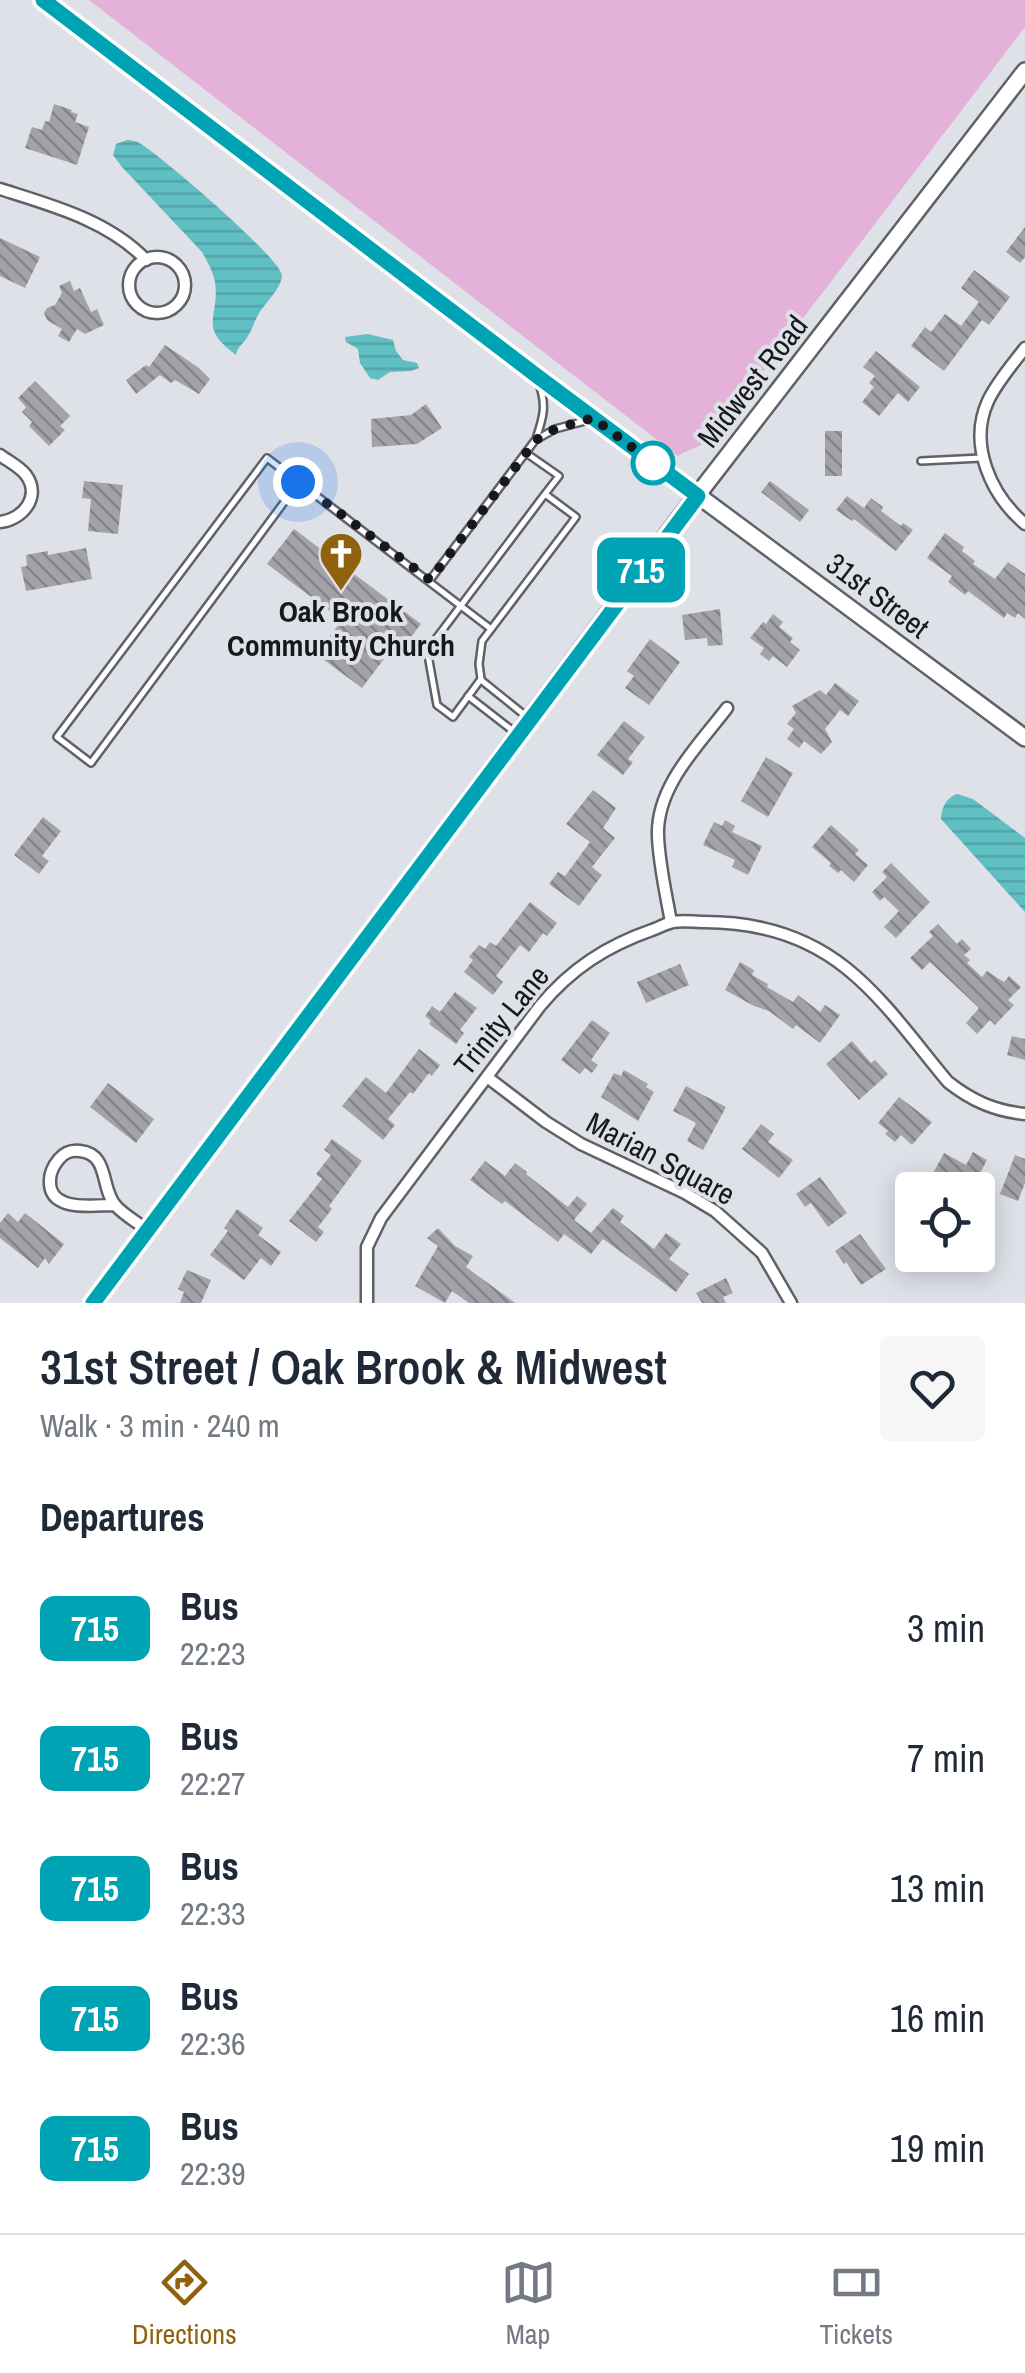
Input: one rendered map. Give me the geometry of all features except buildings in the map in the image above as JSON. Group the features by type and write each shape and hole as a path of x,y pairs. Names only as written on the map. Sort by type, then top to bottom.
{"main road":[{"name":"31st Street","path":"43,0 537,376 1025,738"},
{"name":"Midwest Road","path":"93,1303 698,496 1025,71"}],"street":[{"path":"0,189 88,220 132,246 146,260"},
{"path":"146,260 169,260 180,270 184,292 170,310 148,311 132,296 130,279 146,260"},
{"path":"1025,348 986,405 980,445 993,487 1010,512 1025,524"},
{"path":"0,454 24,473 31,488 23,514 0,522"},
{"path":"671,922 658,835 660,812 667,790 727,708"},
{"name":"Trinity Lane","path":"366,1303 367,1247 380,1218 548,997 572,972 606,949 671,922 748,924 792,936 821,950 863,983 948,1082 995,1109 1025,1114"},
{"name":"Marian Square","path":"487,1076 581,1144 715,1211 762,1253 790,1303"},
{"path":"114,1205 61,1202 50,1187 58,1160 74,1150 94,1156 101,1164 114,1205 147,1230"}],"lane":[{"path":"430,580 536,440 544,400 537,376"},
{"path":"536,440 555,429 593,418"},
{"path":"526,453 559,476 435,640 428,656 437,705 452,718 481,680 480,649 492,628 576,517 546,494"},
{"path":"298,482 91,763 57,737 267,458 492,628"},
{"path":"922,461 984,458"},
{"path":"481,680 530,719"},
{"path":"468,696 518,734"}],"shaded area":[{"path":"89,0 1025,0 1025,27 711,439 678,456"}],"water":[{"path":"127,140 153,152 195,187 277,266 282,276 279,286 236,355 214,329 215,282 202,252 113,155 116,144"},
{"path":"368,334 393,340 403,360 417,363 419,368 390,372 378,380 370,378 360,363 358,349 345,337"},
{"path":"957,794 973,799 1025,838 1025,912 941,819 945,804"}],"bus line":[{"name":"715","path":"43,0 698,496 93,1303"}],"place":[{"name":"Oak Brook Community Church","path":"341,592"}],"route":[{"path":"298,482 430,580 536,440 555,429 593,418 653,463"}]}
